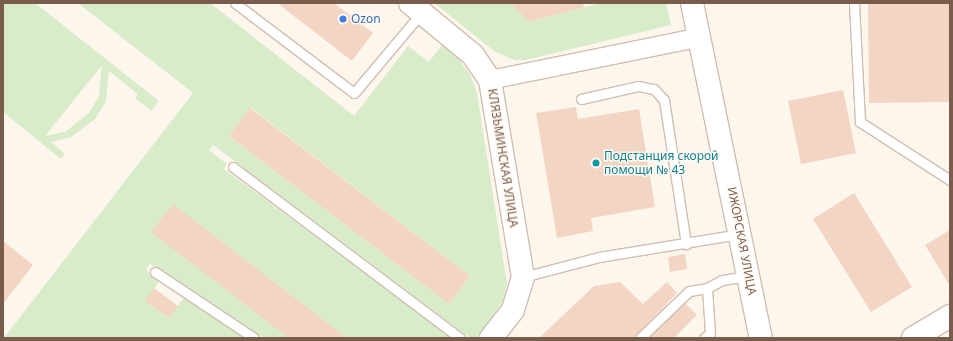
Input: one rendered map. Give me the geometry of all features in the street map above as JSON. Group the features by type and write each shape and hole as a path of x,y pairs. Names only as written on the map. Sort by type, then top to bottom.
{"street":[{"name":"ИЖОРСКАЯ УЛИЦА","path":"692,3 701,37 761,338"},
{"name":"КЛЯЗЬМИНСКАЯ УЛИЦА","path":"416,8 473,55 490,80 522,277 513,310 491,338"},
{"path":"490,80 701,37"},
{"path":"913,338 950,316"}],"lane":[{"path":"235,3 354,93 416,8"},
{"path":"854,3 860,122 950,180"},
{"path":"581,99 638,86 654,89 664,100 686,244"},
{"path":"234,167 460,338"},
{"path":"522,277 599,257 740,234"},
{"path":"155,272 254,338"},
{"path":"640,338 689,291 707,288 722,280 749,276"},
{"path":"704,338 710,333 707,288"}],"green space":[{"path":"3,3 35,3 159,101 151,111 135,98 138,94 109,71 106,101 95,119 71,137 51,142 65,154 61,159 3,112","holes":["102,65 99,96 89,113 65,132 45,136"]},
{"path":"78,3 210,3 354,116 408,46 429,62 442,45 456,56 470,74 477,93 507,284 503,301 477,338 470,338 213,145 209,150 227,164 224,169 452,338 347,338 173,205 289,338 264,338 150,264 146,270 160,280 146,301 168,318 184,298 245,338 4,338 193,93","holes":["251,108 470,276 449,304 229,136"]},
{"path":"434,3 510,3 529,22 600,3 666,3 671,25 526,60 514,60 494,51"}],"building":[{"path":"277,3 334,3 373,33 352,61"},
{"path":"510,3 583,3 584,7 529,22"},
{"path":"868,3 950,3 950,102 869,103"},
{"path":"843,90 856,153 801,164 788,101"},
{"name":"Подстанция скорой помощи № 43","path":"576,107 578,119 639,109 655,207 591,218 593,231 557,238 536,113"},
{"path":"250,108 470,276 449,304 229,136"},
{"path":"854,193 912,287 871,312 813,219"},
{"path":"173,204 347,338 289,338 173,249 151,232"},
{"path":"950,230 950,286 925,245"},
{"path":"3,241 33,265 3,304"},
{"path":"685,254 687,269 670,272 668,257"},
{"path":"620,282 643,304 667,282 677,293 634,338 539,338 594,286"},
{"path":"154,288 178,306 169,318 145,301"},
{"path":"685,303 697,315 674,338 649,338"}],"place":[{"name":"Ozon","path":"343,19"},
{"name":"Подстанция скорой помощи № 43","path":"596,163"}]}
